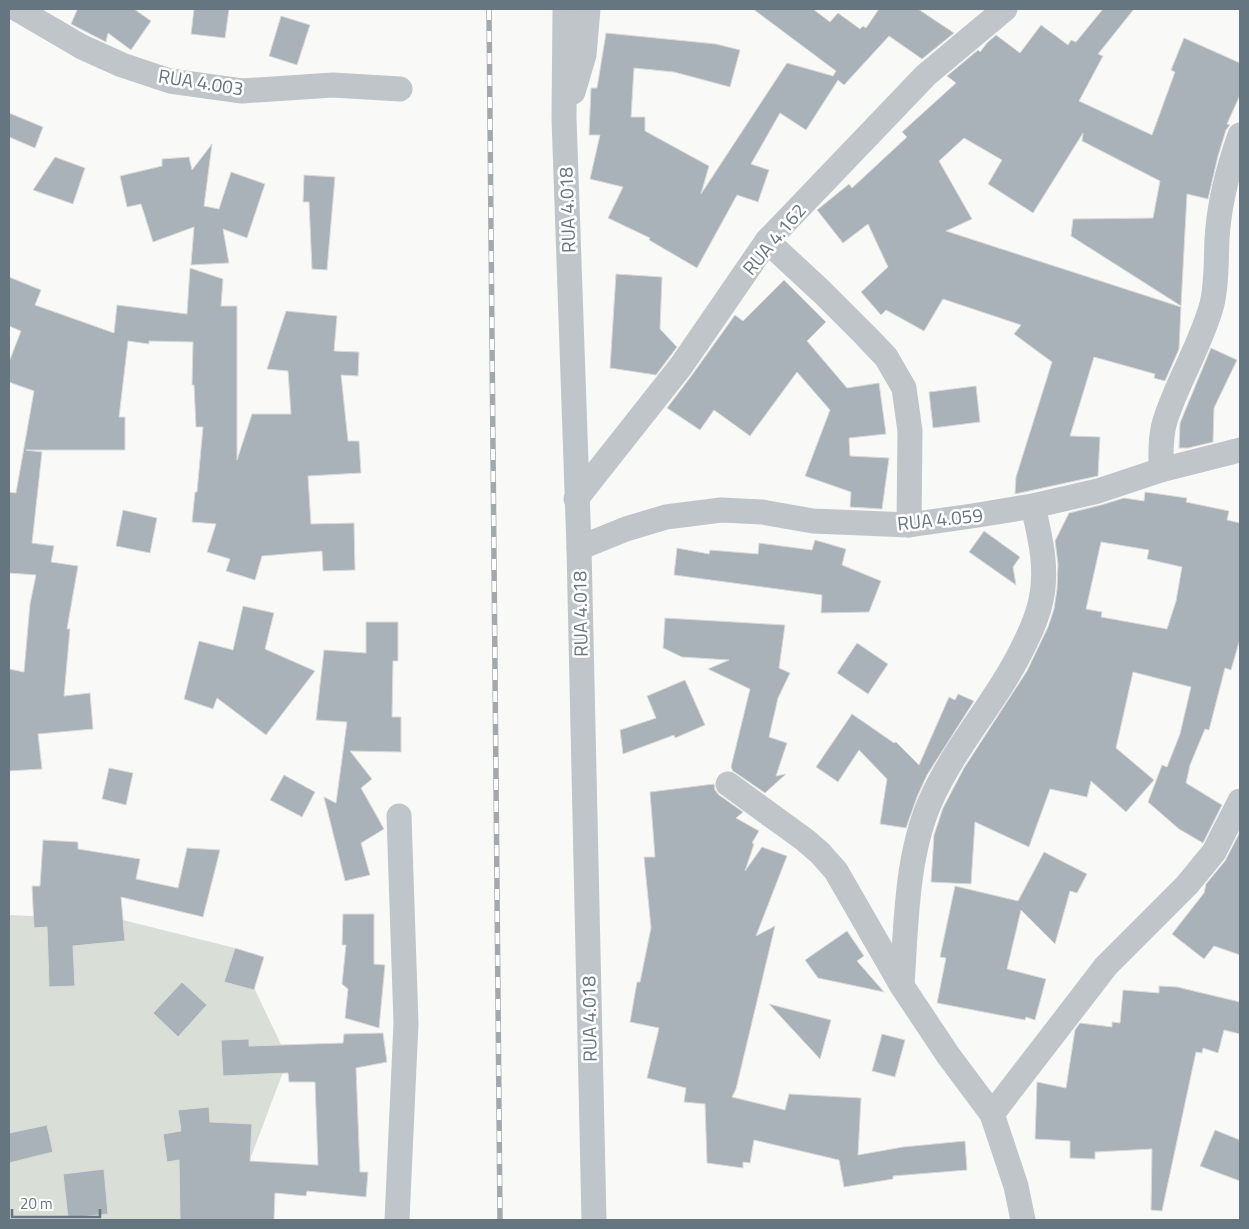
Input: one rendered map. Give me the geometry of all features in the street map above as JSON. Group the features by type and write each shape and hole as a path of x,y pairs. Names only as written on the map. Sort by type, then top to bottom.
{"street":[{"name":"RUA 4.003","path":"17,9 82,46 122,64 170,81 242,91 333,85 400,89"},
{"name":"RUA 4.018","path":"565,9 564,118 578,548 594,1220"},
{"path":"564,118 584,55 588,9"},
{"name":"RUA 4.162","path":"576,499 681,366 767,241 926,75 1005,9"},
{"path":"1162,470 1160,446 1164,422 1201,336 1212,303 1217,273 1217,239 1221,204 1228,171 1240,135"},
{"path":"767,241 866,334 886,357 904,388 910,431 909,525"},
{"name":"RUA 4.059","path":"578,548 626,529 666,517 721,510 762,512 813,521 909,525 1033,506 1098,491 1162,470 1240,450"},
{"path":"902,986 908,899 916,849 929,804 942,775 1018,658 1034,625 1041,600 1044,572 1042,546 1033,506"},
{"path":"728,784 805,840 836,871 902,986 948,1055 992,1114 1016,1186 1022,1220"},
{"path":"992,1114 1106,966 1186,884 1214,852 1240,801"},
{"path":"397,1220 406,1023 399,816"}],"shaded area":[{"path":"9,915 123,920 235,948 288,1059 227,1220 9,1220"}],"building":[{"path":"75,9 134,9 151,21 131,50 108,33 106,42 71,24 77,10"},
{"path":"194,9 229,9 225,38 191,34"},
{"path":"753,9 813,9 830,22 838,13 860,29 863,26 866,28 879,9 918,9 954,33 922,59 889,36 844,85 838,80 806,130 780,113 751,164 769,170 758,202 737,195 697,268 649,240 650,238 608,218 623,187 590,179 600,135 589,135 591,88 597,88 606,33 716,44 740,50 730,87 674,72 634,68 631,117 645,117 645,131 709,166 701,194 787,63 833,76 836,71"},
{"path":"1103,9 1134,9 1098,54 1103,56 1079,101 1152,135 1175,72 1171,70 1184,38 1240,63 1240,95 1227,124 1230,125 1226,130 1218,156 1208,199 1187,194 1181,306 1071,236 1073,219 1153,218 1160,181 1082,141 1083,133 1033,213 988,184 1002,160 964,138 939,161 972,219 946,231 1181,307 1179,349 1165,381 1154,378 1155,374 1094,357 1070,436 1100,437 1098,476 1015,494 1016,477 1052,362 1014,334 1021,325 943,299 924,331 886,310 881,315 861,292 888,267 868,224 843,243 817,210 849,184 852,188 907,137 902,132 956,83 947,76 978,50 980,52 996,35 1020,53 1041,25 1068,45 1071,40 1076,42"},
{"path":"281,16 310,25 297,65 269,56"},
{"path":"9,113 43,127 35,148 9,137"},
{"path":"212,144 204,206 219,209 231,172 265,184 247,238 223,229 229,263 191,265 194,227 153,242 141,204 127,207 120,176 162,166 162,159 189,157 192,170"},
{"path":"55,157 85,168 73,204 33,190"},
{"path":"304,175 335,177 327,270 312,269 309,202 303,202"},
{"path":"190,268 223,279 221,306 237,306 237,460 252,414 291,414 288,371 267,369 286,311 337,316 334,351 359,352 358,376 341,375 348,441 359,441 361,473 308,476 311,524 354,523 355,570 323,571 322,551 262,556 255,580 226,571 230,559 207,552 216,524 192,522 195,492 197,492 203,427 196,427 194,385 192,385 193,342 149,341 149,344 128,341 119,417 125,417 125,450 26,450 42,452 32,543 54,546 51,562 78,566 67,629 70,629 64,696 90,693 93,729 38,734 42,769 9,771 9,669 24,672 30,604 36,575 9,573 9,492 16,493 34,391 9,382 9,362 21,331 9,326 9,277 41,290 35,305 114,333 117,305 187,314"},
{"path":"616,274 662,277 660,329 677,347 656,375 610,368"},
{"path":"784,280 826,322 807,341 847,388 879,383 886,434 849,438 850,456 889,458 882,509 850,507 851,492 805,476 830,410 797,372 750,436 714,410 700,430 667,408 735,315 743,321"},
{"path":"1211,348 1237,360 1214,408 1213,442 1188,448 1179,448 1180,423"},
{"path":"976,386 980,422 933,428 929,392"},
{"path":"1145,492 1187,498 1186,502 1229,511 1227,520 1240,523 1240,639 1231,670 1225,668 1209,730 1205,729 1190,765 1186,783 1222,805 1203,843 1179,829 1148,802 1162,765 1167,767 1180,734 1191,687 1133,672 1116,748 1154,780 1126,812 1091,781 1087,797 1050,789 1029,847 975,822 971,884 931,882 934,835 943,808 964,768 1027,671 1048,627 1054,609 1057,589 1058,564 1055,541 1069,513 1124,498 1144,501","holes":["1101,542 1149,550 1147,559 1182,567 1176,601 1167,629 1101,617 1102,612 1086,609"]},
{"path":"123,510 157,518 150,553 116,546"},
{"path":"984,531 1020,557 1013,567 1016,585 969,552"},
{"path":"815,540 846,549 842,565 881,581 869,612 821,613 822,595 674,575 677,548 709,554 710,550 758,554 759,543 812,550"},
{"path":"243,606 274,613 265,649 315,671 266,735 217,698 213,709 184,699 199,641 233,650"},
{"path":"665,618 785,625 779,668 790,673 778,698 769,737 787,743 776,776 786,774 765,793 733,771 731,767 750,689 708,669 729,660 682,657 663,648"},
{"path":"366,622 398,622 398,661 393,661 392,717 401,717 401,752 350,751 372,779 361,788 384,829 361,843 370,875 345,881 324,797 336,803 347,722 316,720 324,650 366,653"},
{"path":"857,643 888,664 868,694 837,673"},
{"path":"685,680 705,725 675,738 674,735 623,754 620,730 656,718 647,696"},
{"path":"958,694 974,701 927,775 906,828 880,824 887,779 859,750 838,782 816,767 852,714 894,743 896,742 919,765 949,697 955,700"},
{"path":"109,768 133,773 126,805 102,799"},
{"path":"284,775 315,792 302,817 270,800"},
{"path":"714,784 715,790 719,795 743,812 736,818 759,831 752,843 754,844 745,871 762,847 787,856 756,936 775,926 736,1089 732,1097 785,1110 789,1094 861,1098 858,1155 903,1147 965,1141 967,1170 893,1176 893,1179 844,1187 839,1160 754,1140 750,1163 743,1162 743,1168 707,1163 705,1104 684,1102 686,1088 647,1078 659,1028 630,1022 637,982 640,982 651,928 644,857 655,857 650,792"},
{"path":"1240,832 1240,955 1214,946 1204,959 1172,934 1204,893 1206,884 1225,861"},
{"path":"43,840 78,842 78,849 140,859 136,879 178,888 187,848 220,850 203,917 121,897 125,941 73,946 75,986 49,987 47,927 34,928 32,886 40,886"},
{"path":"1044,852 1087,874 1077,893 1070,891 1055,944 1021,910 1007,969 1046,979 1035,1020 1026,1017 1025,1020 937,1003 946,958 940,957 955,886 1018,901"},
{"path":"343,914 374,914 374,964 385,965 379,1028 345,1018 348,989 342,984 346,945 342,945"},
{"path":"847,931 864,956 857,961 884,992 818,978 805,960"},
{"path":"235,948 264,957 254,990 224,982"},
{"path":"182,982 207,1005 178,1037 153,1013"},
{"path":"1159,986 1177,987 1240,1002 1240,1034 1224,1030 1218,1053 1203,1048 1202,1053 1196,1052 1162,1211 1151,1210 1152,1149 1095,1152 1095,1159 1070,1158 1070,1141 1035,1139 1037,1082 1066,1088 1075,1030 1080,1023 1112,1027 1112,1022 1120,1023 1123,990 1159,993"},
{"path":"769,1004 831,1020 820,1059"},
{"path":"383,1033 387,1062 356,1068 360,1172 368,1172 366,1197 307,1191 306,1196 275,1193 274,1220 180,1220 179,1160 167,1162 163,1134 181,1131 178,1110 209,1107 210,1122 252,1124 250,1161 318,1165 315,1082 289,1082 288,1073 223,1076 221,1040 249,1039 249,1046 343,1043 344,1034"},
{"path":"882,1034 905,1040 895,1077 872,1071"},
{"path":"47,1125 53,1152 9,1163 9,1133"},
{"path":"1215,1130 1240,1140 1240,1181 1200,1166"},
{"path":"104,1169 108,1214 68,1218 63,1174"}],"railway":[{"path":"489,9 500,1220"}]}
